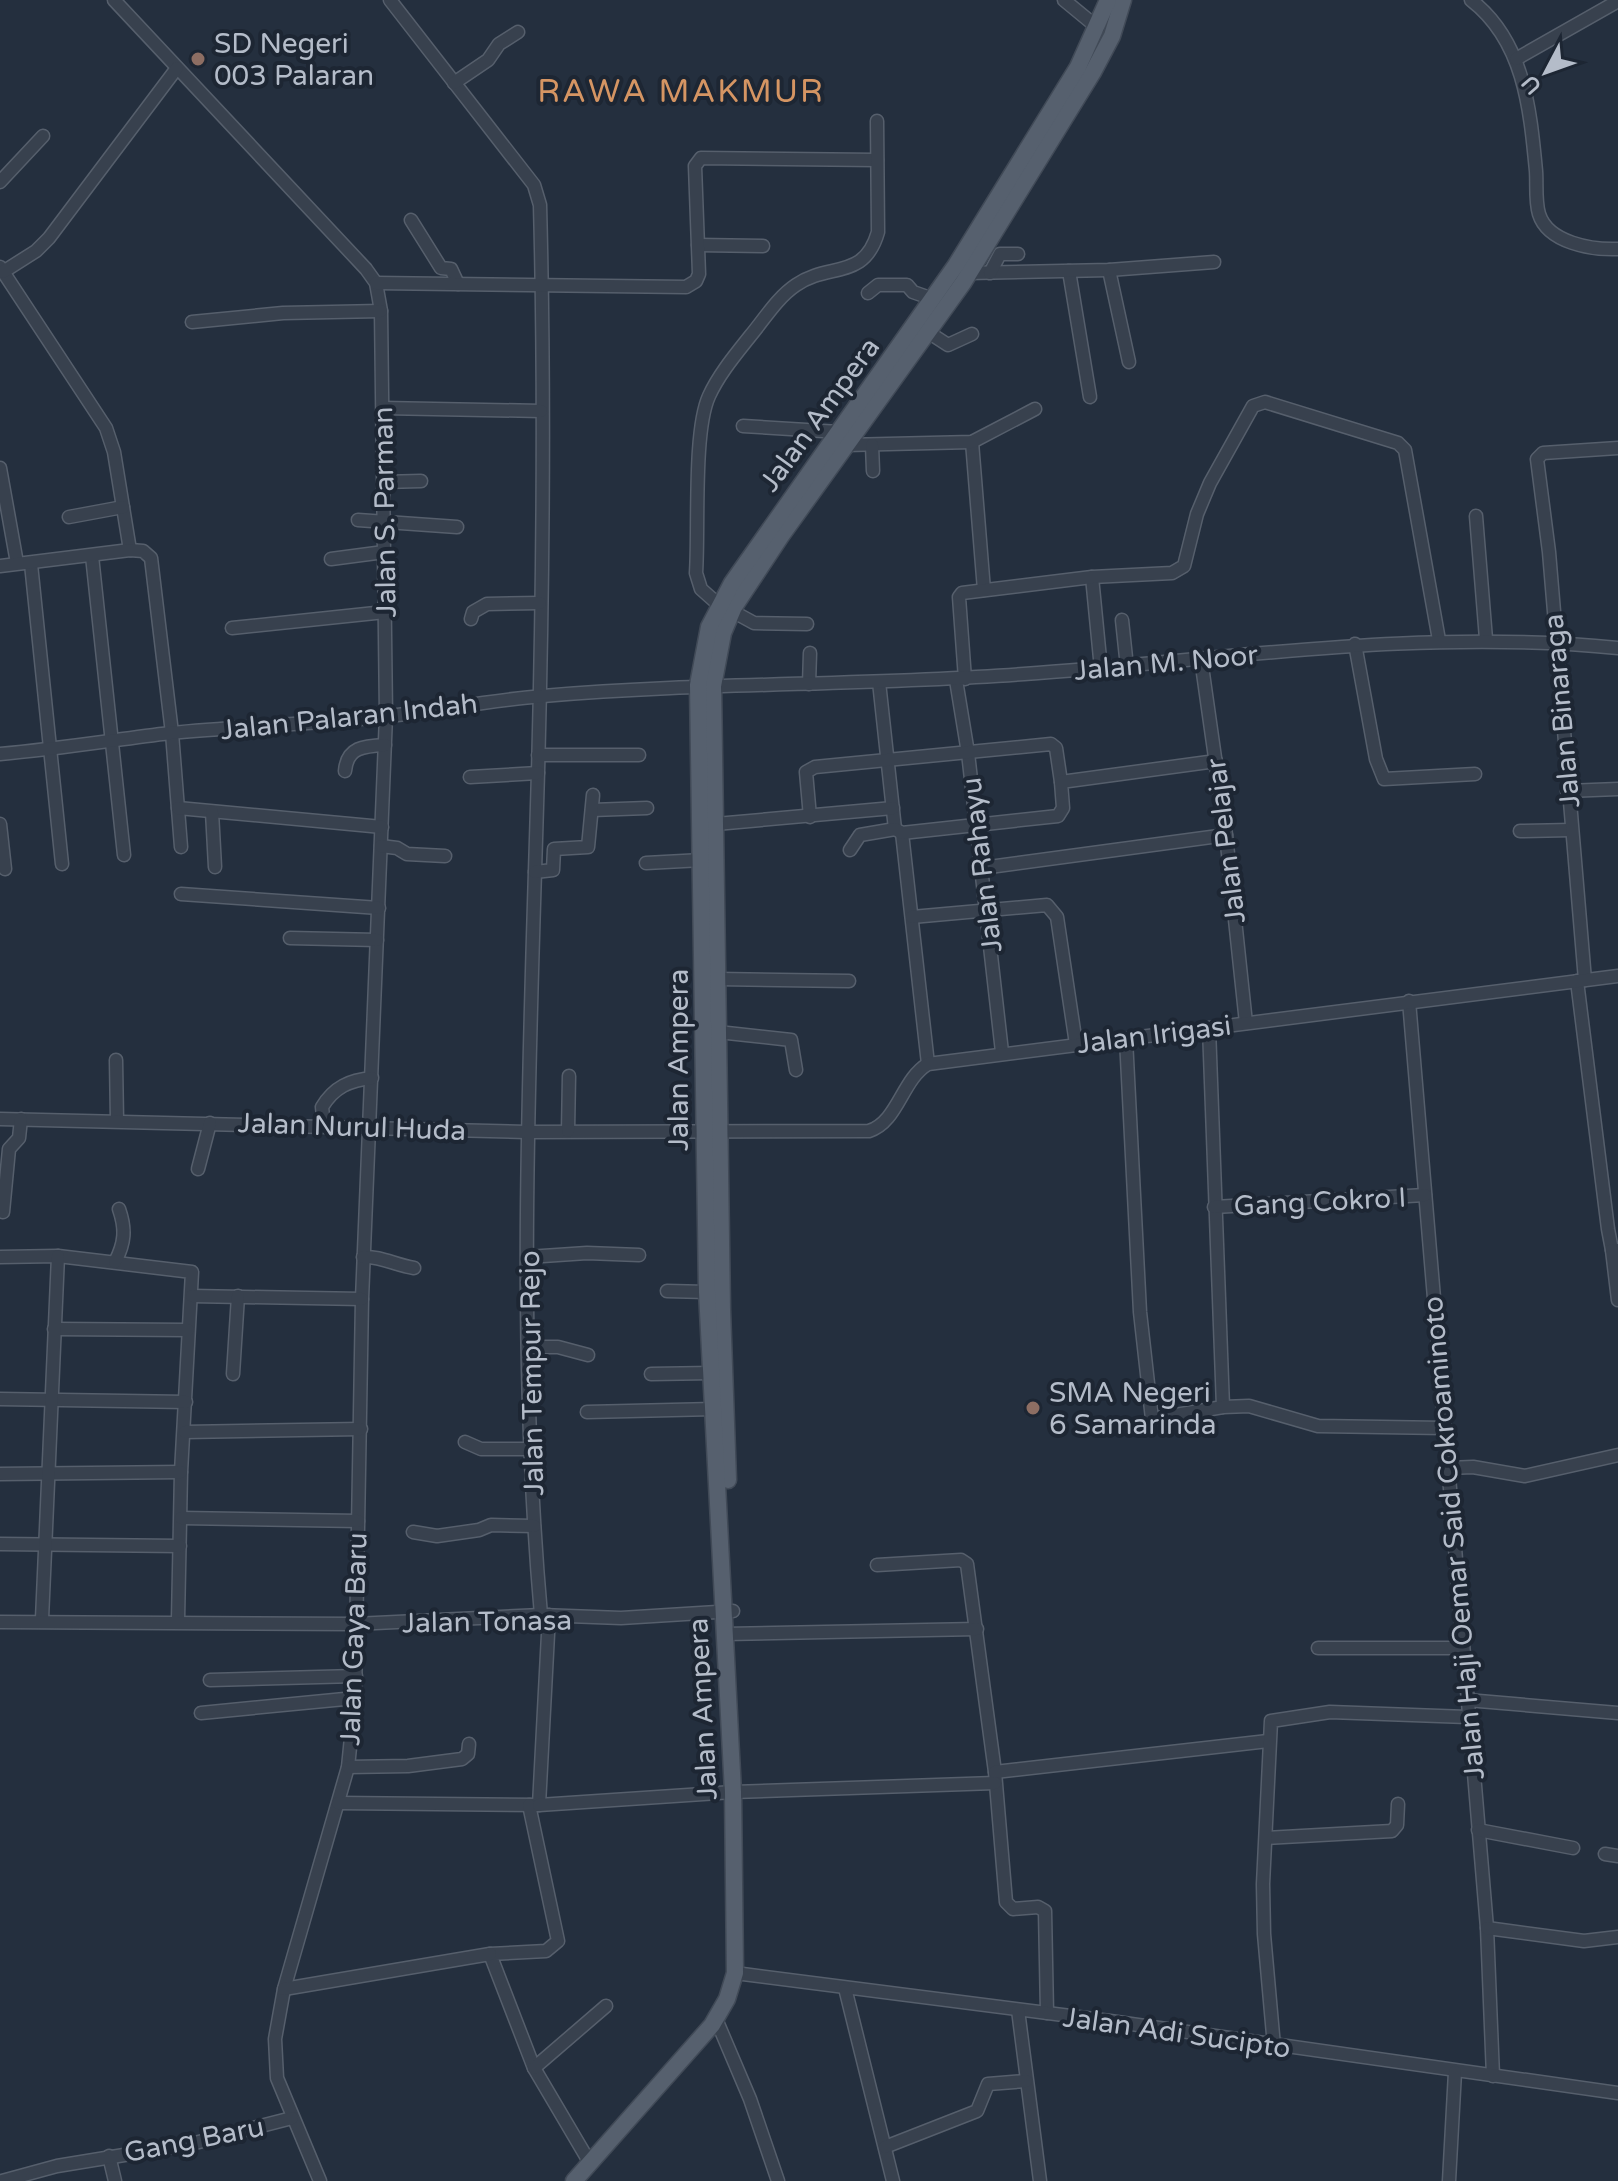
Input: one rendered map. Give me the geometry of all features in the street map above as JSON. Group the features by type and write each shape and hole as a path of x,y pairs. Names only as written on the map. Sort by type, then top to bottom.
{"main road":[{"name":"Jalan Ampera","path":"586,2181 718,2024 740,1974 722,1310 702,860 709,627 726,608 910,344 933,299 1048,119 1098,28 1108,0"},
{"name":"Jalan Ampera","path":"910,344 928,332 1086,85 1112,36 1123,0"},
{"name":"Jalan Ampera","path":"706,686 716,824 718,979 707,1292 729,1611"},
{"name":"Jalan Ampera","path":"574,2181 718,2024"}],"street":[{"path":"114,0 376,283 686,287 696,281 699,274 695,166 701,158 877,160"},
{"path":"1064,0 1098,28"},
{"path":"1471,0 1498,26 1516,59 1531,119 1539,215 1549,230 1563,239 1587,246 1618,249"},
{"name":"Jalan Tempur Rejo","path":"391,1 537,192 542,285 540,696 526,1132 534,1526 545,1615 534,1805 558,1941 546,1951 490,1954"},
{"path":"1516,59 1618,1"},
{"path":"454,83 488,60 499,44 518,32"},
{"path":"130,550 106,428 2,269 36,251 49,238 177,68"},
{"path":"807,624 754,623 726,608 701,589 696,573 701,423 708,397 745,343 788,291 806,279 846,269 868,257 878,232 877,121"},
{"path":"0,182 43,136"},
{"path":"411,220 441,268 451,269 458,284"},
{"path":"698,245 763,246"},
{"path":"990,273 1000,254 1018,254"},
{"path":"968,273 1109,270 1214,262"},
{"path":"1109,270 1129,362"},
{"path":"1069,271 1090,397"},
{"name":"Jalan S. Parman","path":"369,1134 386,716 381,311 376,283"},
{"path":"868,293 878,285 907,285 913,292 933,299"},
{"path":"192,322 283,313 381,311"},
{"path":"928,332 948,345 972,334"},
{"path":"972,442 984,590 1092,577 1172,573 1184,566 1197,514 1210,483 1253,406 1273,403 1398,443 1405,450 1439,640"},
{"path":"383,408 541,411"},
{"path":"743,426 872,445 972,442 1035,409"},
{"path":"872,445 873,471"},
{"name":"Jalan Binaraga","path":"1618,448 1550,453 1537,459 1549,552 1581,980 1615,1250 1618,1300"},
{"path":"0,468 24,564 51,749 62,864"},
{"path":"383,482 421,481"},
{"path":"69,517 123,507"},
{"path":"1476,516 1486,639"},
{"path":"358,520 457,527"},
{"path":"0,566 130,550 143,551 151,558 155,570 172,733 181,847"},
{"path":"331,559 384,552"},
{"path":"92,556 124,855"},
{"path":"1092,577 1101,669"},
{"name":"Jalan Rahayu","path":"984,590 959,597 960,679 1002,1052"},
{"path":"471,619 473,612 487,604 540,603"},
{"path":"232,628 385,612"},
{"path":"1122,620 1127,667"},
{"name":"Jalan M. Noor","path":"706,686 960,679 1127,667 1355,644 1439,640 1555,641 1618,648"},
{"path":"1355,644 1376,759 1384,779 1475,774"},
{"path":"809,684 810,653"},
{"name":"Jalan Pelajar","path":"1201,659 1226,835 1246,1023"},
{"path":"712,1131 876,1129 911,1078 928,1064 912,917 893,808 879,682"},
{"name":"Jalan Palaran Indah","path":"0,754 172,733 386,716 540,696 706,686"},
{"path":"810,817 805,784 808,769 1052,744 1061,782 1063,808 1058,816 860,835 850,850"},
{"path":"345,771 349,754 356,749 385,745"},
{"path":"538,755 639,755"},
{"path":"1061,782 1216,761"},
{"path":"470,777 538,773"},
{"path":"1567,791 1618,789"},
{"path":"535,849 588,847 593,795"},
{"path":"178,808 382,827"},
{"path":"592,810 647,808"},
{"path":"716,824 893,808"},
{"path":"212,812 215,867"},
{"path":"0,824 5,869"},
{"path":"1520,831 1571,830"},
{"path":"982,868 1226,835"},
{"path":"381,846 397,848 407,854 445,856"},
{"path":"535,872 553,870 554,849"},
{"path":"646,863 702,860"},
{"path":"181,894 379,908"},
{"path":"912,917 1047,905 1057,917 1076,1044"},
{"path":"290,938 377,940"},
{"name":"Jalan Irigasi","path":"928,1064 1002,1052 1209,1032 1246,1023 1618,976"},
{"path":"718,979 849,981"},
{"name":"Jalan Haji Oemar Said Cokroaminoto","path":"1409,1001 1461,1648 1487,1928 1493,2076"},
{"path":"718,1032 791,1040 796,1070"},
{"path":"1209,1032 1223,1407"},
{"path":"1126,1039 1148,1410 1157,1421 1223,1407 1262,1408 1318,1426 1444,1428"},
{"path":"116,1060 117,1121"},
{"path":"568,1131 569,1076"},
{"path":"324,1125 322,1107 332,1094 353,1079 372,1078"},
{"name":"Jalan Nurul Huda","path":"0,1119 324,1125 369,1134 712,1131"},
{"path":"3,1212 9,1149 19,1138 21,1119"},
{"path":"198,1169 210,1123"},
{"name":"Jalan Gaya Baru","path":"320,2181 292,2118 275,2061 275,2039 284,1989 348,1767 356,1676 363,1257 369,1134"},
{"name":"Gang Cokro I","path":"1214,1207 1425,1195"},
{"path":"115,1262 124,1242 119,1209"},
{"path":"528,1257 587,1253 639,1255"},
{"path":"42,1619 46,1472 58,1256"},
{"path":"0,1257 58,1256 188,1269 193,1275 181,1472 178,1620"},
{"path":"363,1257 377,1256 389,1264 414,1268"},
{"path":"667,1291 707,1292"},
{"path":"192,1296 362,1299"},
{"path":"233,1374 238,1296"},
{"path":"54,1329 188,1330"},
{"path":"529,1347 558,1347 588,1355"},
{"path":"651,1374 712,1373"},
{"path":"0,1399 186,1402"},
{"path":"587,1412 714,1409"},
{"path":"185,1432 361,1429"},
{"path":"465,1442 475,1448 532,1449"},
{"path":"1448,1468 1473,1467 1525,1476 1618,1455"},
{"path":"0,1474 181,1472"},
{"path":"181,1518 358,1521"},
{"path":"413,1532 437,1536 491,1525 534,1526"},
{"path":"0,1544 180,1546"},
{"path":"877,1565 965,1561 977,1629 995,1778 1006,1902 1013,1909 1038,1907 1045,1911 1047,2013"},
{"name":"Jalan Tonasa","path":"0,1622 42,1619 355,1624 545,1615 621,1618 729,1611"},
{"path":"730,1634 977,1629"},
{"path":"1318,1648 1461,1648"},
{"path":"210,1680 356,1676"},
{"path":"201,1713 355,1698"},
{"path":"1467,1700 1618,1713"},
{"path":"1274,2046 1264,1934 1271,1721 1313,1713 1467,1717"},
{"path":"338,1803 534,1805 995,1778 1268,1741"},
{"path":"348,1767 408,1766 462,1759 468,1754 469,1744"},
{"path":"1267,1838 1392,1831 1397,1825 1398,1804"},
{"path":"1478,1830 1573,1848"},
{"path":"1487,1928 1584,1941 1618,1937"},
{"path":"284,1989 490,1954 534,2068 590,2163"},
{"name":"Jalan Adi Sucipto","path":"740,1974 1047,2013 1618,2093"},
{"path":"845,1988 893,2181"},
{"path":"534,2068 606,2006"},
{"path":"1018,2010 1040,2181"},
{"path":"718,2024 778,2181"},
{"path":"1449,2181 1455,2072"},
{"path":"885,2147 977,2111 988,2084 1026,2081"},
{"name":"Gang Baru","path":"2,2181 109,2156 191,2144 292,2118"},
{"path":"109,2156 115,2181"}],"place":[{"name":"SD Negeri 003 Palaran","path":"198,59"},
{"name":"SMA Negeri 6 Samarinda","path":"1033,1408"}],"district":[{"name":"RAWA MAKMUR","path":"681,91"}]}
